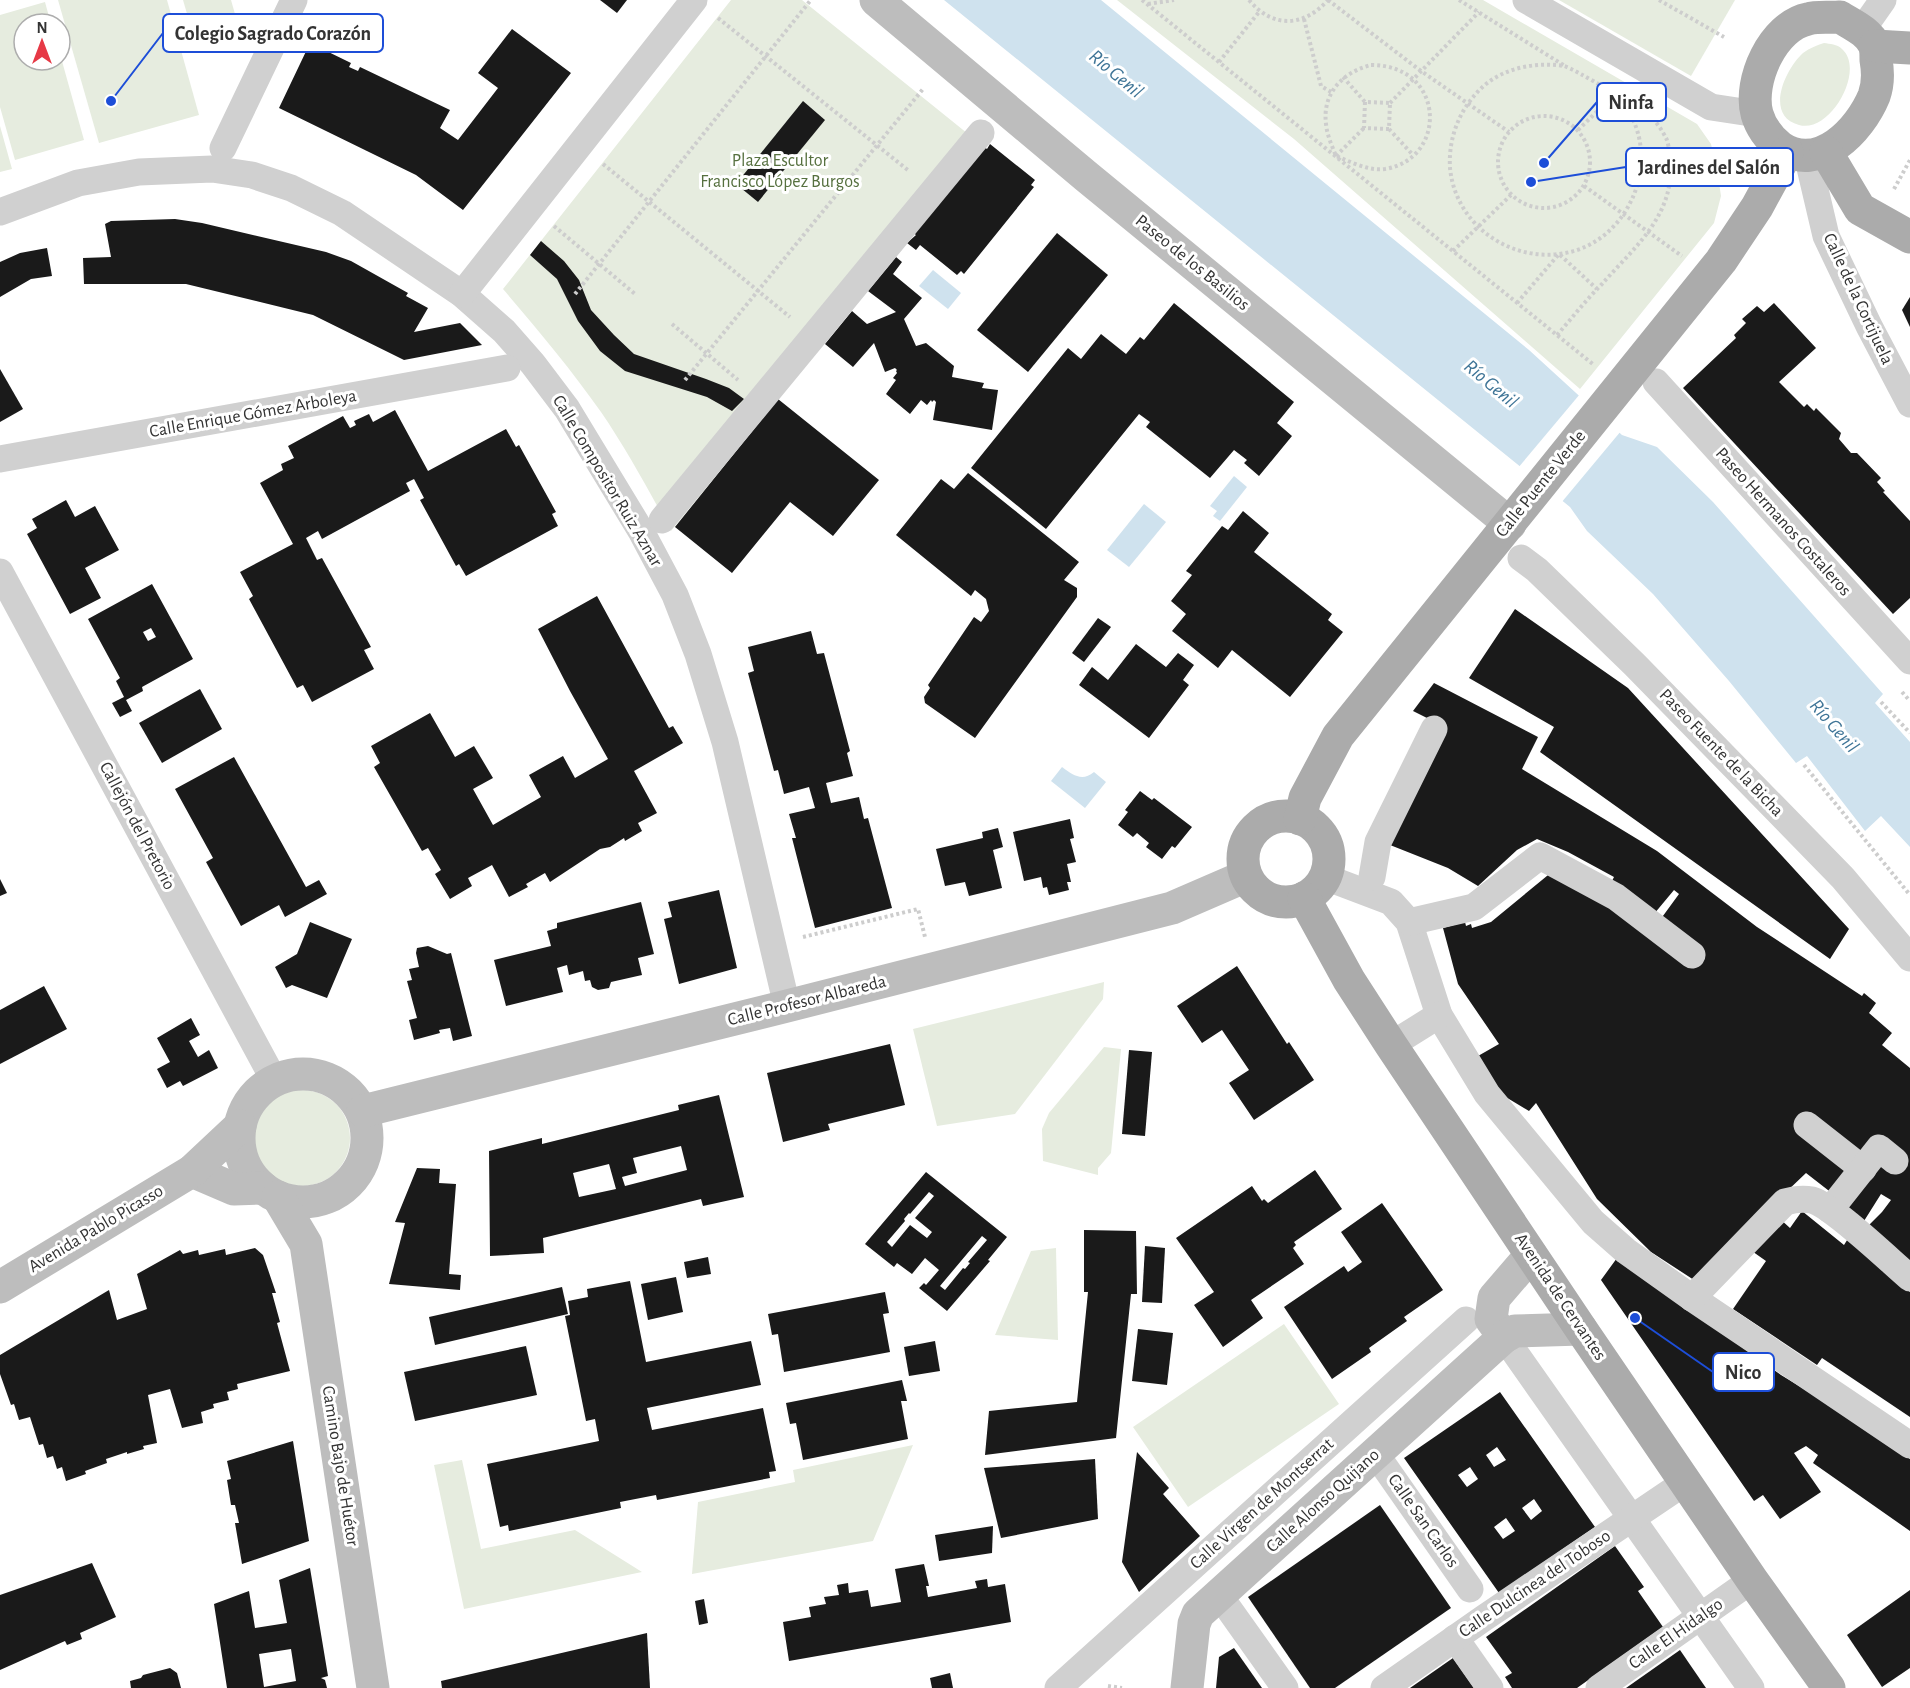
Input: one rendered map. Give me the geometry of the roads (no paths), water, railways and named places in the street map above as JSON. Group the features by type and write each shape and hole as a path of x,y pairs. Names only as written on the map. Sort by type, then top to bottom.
{"main road":[{"name":"Paseo de los Basilios","path":"876,0 1509,524"},
{"path":"1910,48 1868,38 1840,17 1801,9 1773,45 1758,72 1755,91 1757,114 1768,138 1807,153 1860,209 1910,237"},
{"path":"1807,153 1847,137 1864,117 1875,93 1878,70 1868,38"},
{"name":"Calle Puente Verde","path":"1300,819 1305,798 1338,736 1721,261 1758,207 1807,153"},
{"path":"1285,816 1300,819 1311,824 1319,832 1328,853 1328,865 1315,887 1282,902 1271,899 1261,894 1246,876 1243,854 1246,843 1260,825 1271,819 1285,816"},
{"name":"Calle Profesor Albareda","path":"363,1111 1172,908 1246,876"},
{"name":"Avenida de Cervantes","path":"1315,887 1349,980 1581,1329 1687,1481 1752,1580 1829,1688"},
{"path":"192,1171 234,1189 271,1192 302,1202 329,1197 343,1189 356,1175 365,1156 368,1137 363,1111 343,1087 327,1078 307,1073 290,1074 274,1080 259,1090 246,1107 240,1126 240,1148 243,1160 249,1172 271,1192"},
{"name":"Avenida Pablo Picasso","path":"0,1287 192,1171 240,1126"},
{"name":"Camino Bajo de Huétor","path":"271,1192 306,1244 373,1688"},
{"path":"306,1244 329,1197"},
{"path":"1504,1337 1491,1319 1494,1298 1532,1255"},
{"name":"Calle Alonso Quijano","path":"1187,1688 1197,1614 1504,1337 1515,1331 1581,1329"}],"street":[{"path":"223,148 294,0"},
{"path":"1526,0 1711,107 1757,114"},
{"path":"1868,38 1883,0"},
{"path":"462,294 705,8"},
{"path":"662,520 981,133"},
{"name":"Calle de la Cortijuela","path":"1807,153 1826,236 1910,404"},
{"name":"Calle Compositor Ruiz Aznar","path":"0,212 78,183 139,172 212,169 252,175 291,188 342,213 462,294 504,331 533,364 567,409 641,531 675,595 698,654 725,742 787,1006"},
{"name":"Calle Enrique Gómez Arboleya","path":"0,459 507,368"},
{"name":"Paseo Hermanos Costaleros","path":"1656,382 1910,661"},
{"name":"Paseo Fuente de la Bicha","path":"1521,558 1538,570 1635,665 1834,869 1910,958"},
{"name":"Callejón del Pretorio","path":"0,572 274,1080"},
{"path":"1372,877 1378,842 1434,729"},
{"path":"1409,922 1474,908 1540,856 1616,897 1692,956"},
{"path":"1315,887 1392,902 1409,922 1439,1015 1487,1094 1593,1222 1626,1251 1692,1298 1910,1445"},
{"path":"1391,1045 1439,1015"},
{"path":"1807,1125 1863,1169"},
{"path":"1830,1210 1879,1148 1895,1161"},
{"path":"1692,1298 1785,1202 1800,1198 1815,1201 1830,1210 1910,1278"},
{"name":"Calle Virgen de Montserrat","path":"1058,1688 1466,1320"},
{"path":"1504,1337 1750,1688"},
{"name":"Calle San Carlos","path":"1376,1453 1470,1589"},
{"name":"Calle Dulcinea del Toboso","path":"1384,1688 1687,1481"},
{"name":"Calle El Hidalgo","path":"1599,1688 1752,1580"},
{"path":"1219,1595 1285,1688"},
{"path":"1455,1638 1490,1688"}],"water":[{"name":"Río Genil","path":"944,0 1101,0 1529,350 1622,435 1657,447 1713,502 1883,694 1875,703 1910,742 1910,847 1881,816 1865,831 1807,756 1796,763 1729,681 1653,594 1587,531 1570,507"},
{"path":"933,270 961,293 948,309 919,286"},
{"path":"1234,476 1247,487 1220,521 1213,516 1217,511 1210,506"},
{"path":"1144,504 1166,522 1129,567 1107,550"},
{"path":"1062,767 1082,777 1094,772 1106,782 1085,808 1051,781"}],"place":[{"name":"Colegio Sagrado Corazón","path":"111,101"},
{"name":"Ninfa","path":"1544,163"},
{"name":"Jardines del Salón","path":"1531,182"},
{"name":"Nico","path":"1635,1318"}],"park label":[{"name":"Plaza Escultor Francisco López Burgos","path":"780,171"}]}
